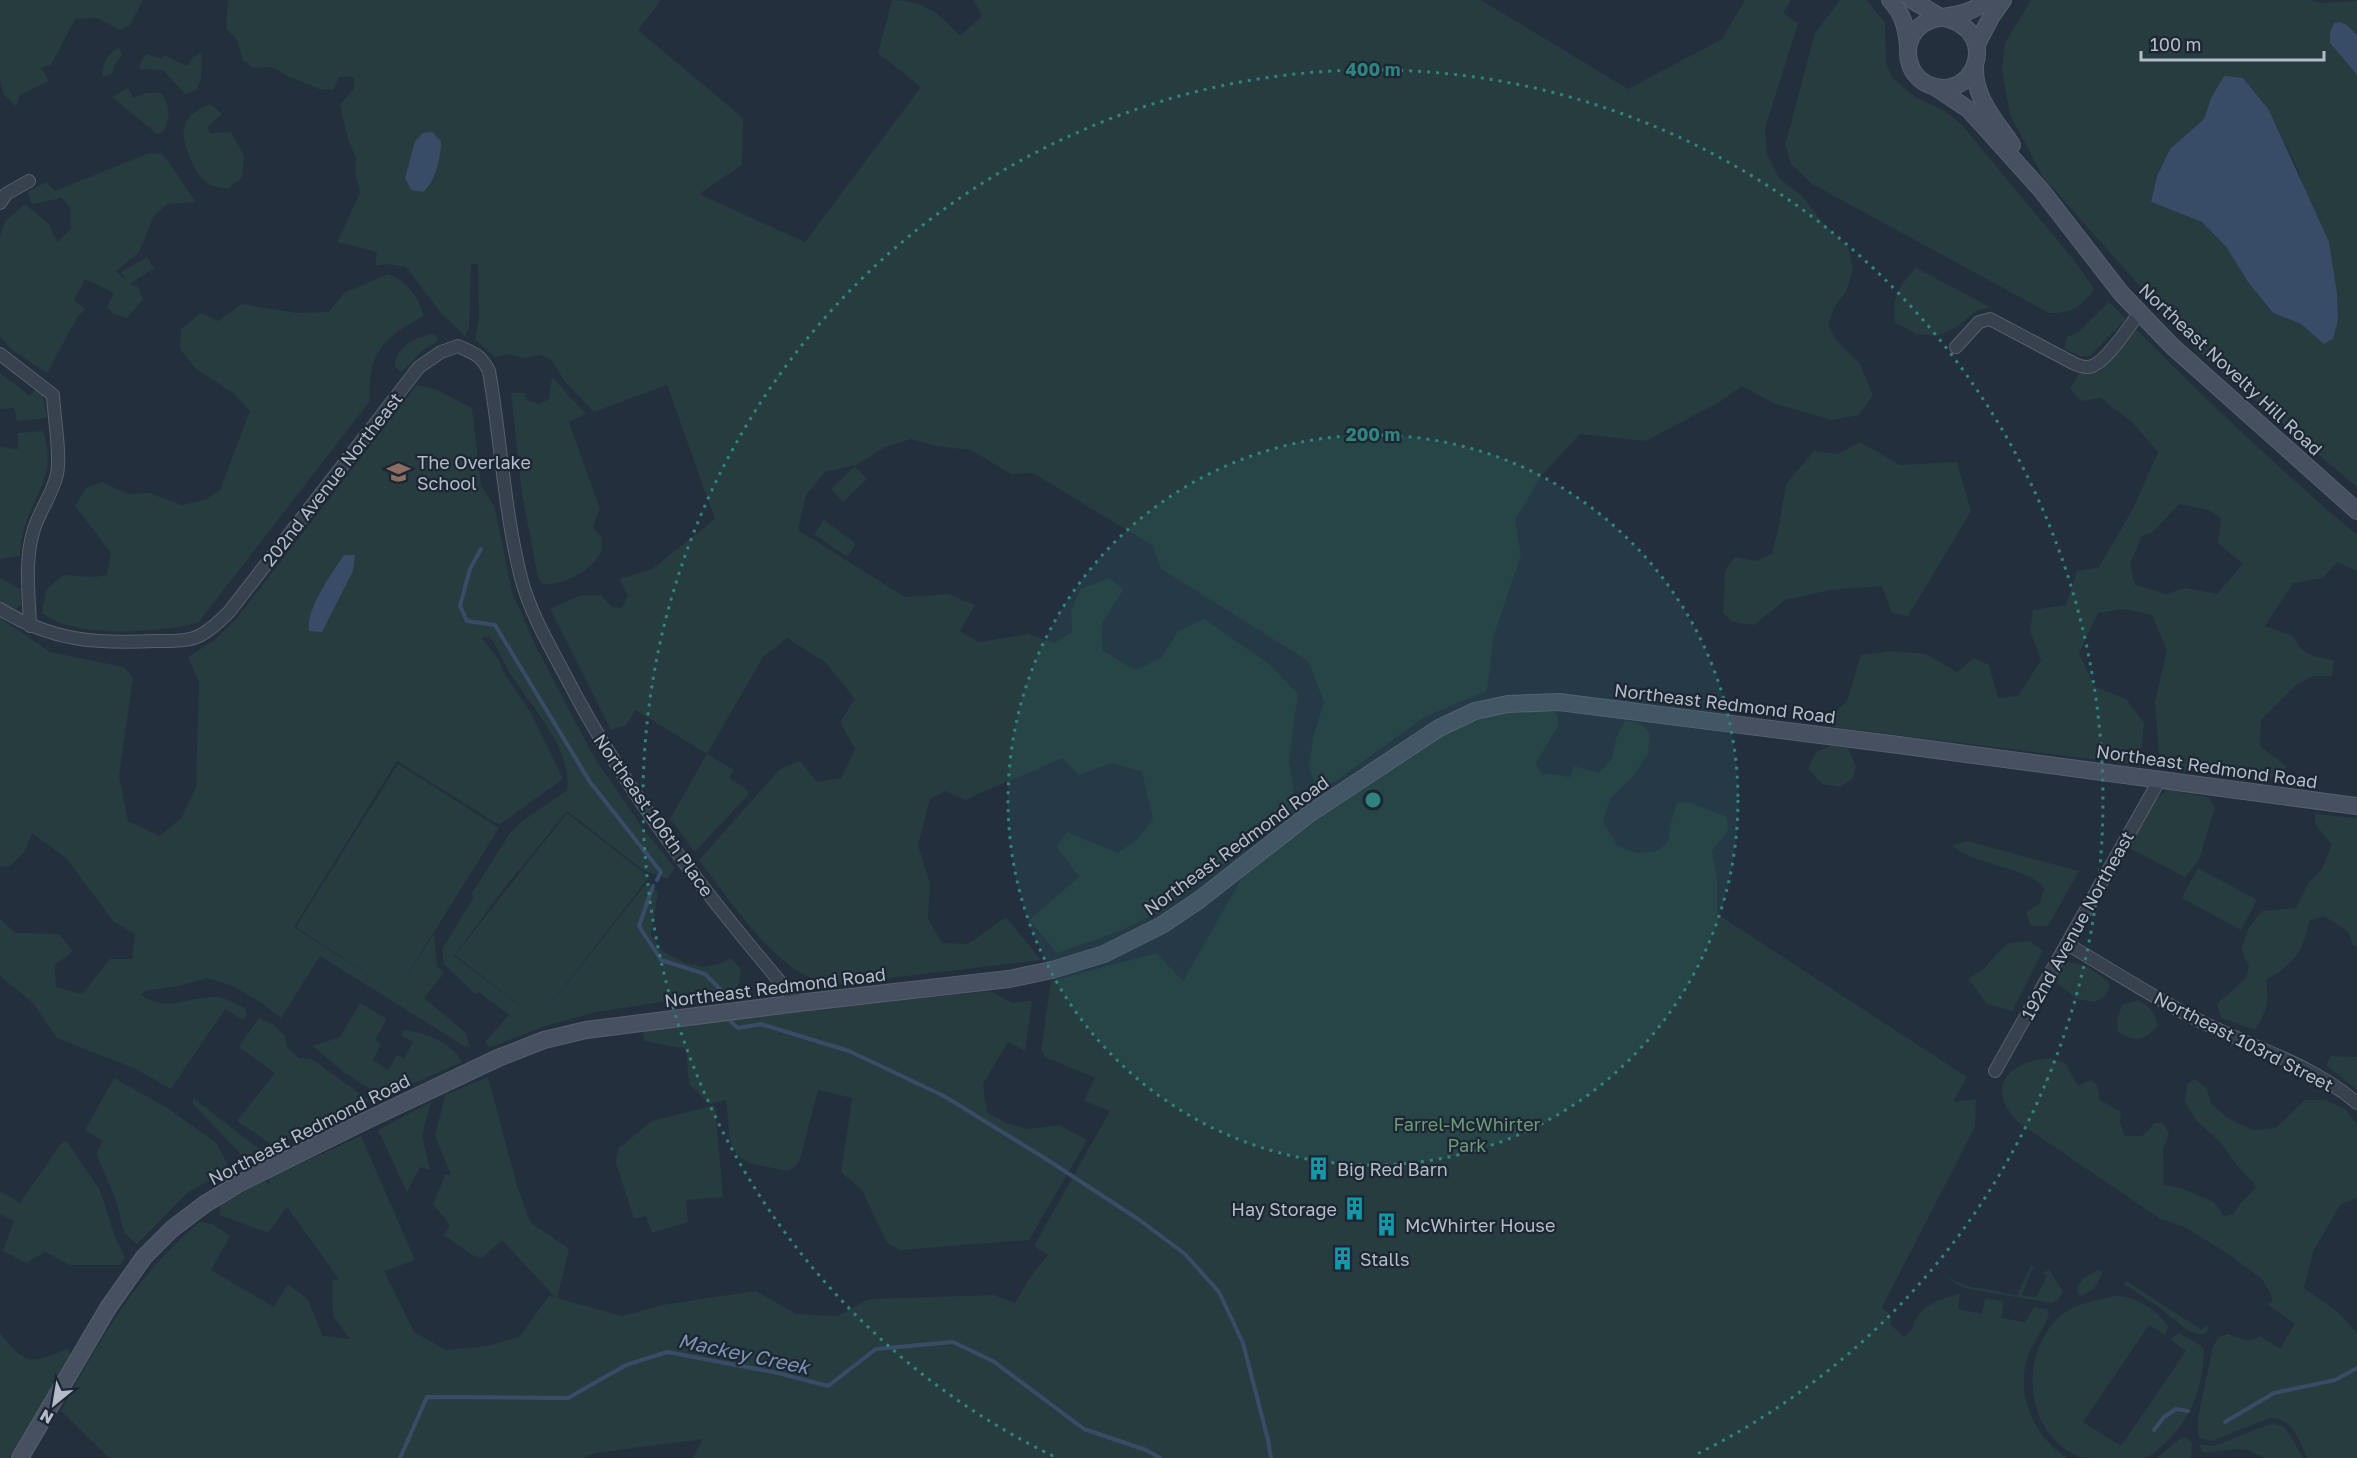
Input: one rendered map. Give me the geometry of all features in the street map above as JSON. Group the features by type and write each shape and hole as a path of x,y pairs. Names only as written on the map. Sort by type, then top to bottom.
{"street":[{"path":"1890,0 1905,22 1910,67 1916,76 1935,87 1947,88 1968,78 1975,68 1978,56 1973,34 1965,26 1944,18 1912,0"},
{"path":"1908,45 1918,28 1926,22 1971,11 1986,0"},
{"path":"1977,44 2003,0"},
{"name":"Northeast Novelty Hill Road","path":"1975,68 1974,79 1981,99 2042,191"},
{"name":"Northeast Novelty Hill Road","path":"1935,87 1968,109 2042,191 2119,290 2172,346 2357,511"},
{"path":"0,203 6,194 29,181"},
{"path":"1956,347 1979,322 1990,319 2073,363 2087,367 2095,366 2140,312"},
{"name":"202nd Avenue Northeast","path":"30,626 75,640 137,642 186,639 199,636 216,625 229,612 419,367 441,352 458,346"},
{"name":"Northeast 106th Place","path":"458,346 482,358 489,371 511,531 521,580 544,636 584,713 621,776 730,922 798,1003"},
{"path":"0,354 53,395 55,435 59,456 57,474 34,528 28,562 30,626"},
{"path":"0,609 30,626"},
{"name":"Northeast Redmond Road","path":"20,1458 108,1308 144,1257 172,1229 238,1184 432,1088 535,1044 586,1030 1010,979 1052,970 1104,954 1162,925 1309,814 1439,728 1475,711 1508,704 1559,702 2357,806"},
{"name":"192nd Avenue Northeast","path":"1995,1071 2160,779"},
{"name":"Northeast 103rd Street","path":"2067,944 2191,1017 2274,1052 2328,1082 2357,1103"}],"green space":[{"path":"0,0 143,0 130,25 120,30 97,18 75,19 51,65 41,68 49,81 20,95 16,106 3,94 0,79"},
{"path":"228,0 661,0 638,30 743,118 742,165 699,194 805,242 921,87 878,53 892,0 913,3 930,10 960,36 982,16 973,0 1481,0 1628,89 1722,39 1745,0 1791,0 1783,13 1798,24 1765,128 1767,154 1780,179 1803,197 1824,224 1849,249 1853,270 1846,292 1834,307 1828,325 1836,340 1860,364 1873,395 1859,415 1832,420 1775,404 1742,386 1721,401 1646,441 1580,434 1542,475 1515,520 1521,555 1494,635 1487,691 1425,717 1333,783 1316,786 1309,768 1313,737 1324,702 1308,661 1161,569 1153,546 1033,473 1011,474 971,450 936,446 911,439 885,447 856,465 825,472 806,495 798,530 905,597 948,594 975,605 960,631 978,642 1029,634 1054,643 1072,632 1071,611 1080,589 1109,578 1124,589 1103,621 1102,650 1135,670 1161,658 1178,631 1204,619 1268,663 1298,694 1289,760 1296,807 1208,877 1152,915 1118,932 1057,953 1029,920 1079,877 1057,847 1067,832 1118,853 1136,840 1153,820 1142,772 1112,763 1079,775 1062,758 966,800 945,791 930,799 918,845 930,883 928,919 942,943 968,944 1006,917 1041,960 840,984 816,980 797,971 765,944 699,860 780,769 800,761 817,782 841,778 855,749 840,722 855,699 826,663 787,638 763,657 707,754 636,710 626,725 611,730 550,609 581,595 601,595 612,607 622,608 628,595 619,579 652,569 715,519 667,385 594,412 566,383 551,360 541,355 524,358 510,354 495,357 475,339 479,318 478,265 471,263 469,327 465,336 441,313 406,267 386,264 375,266 377,252 337,242 360,193 355,172 356,159 348,139 340,105 354,88 354,77 339,77 333,90 319,89 287,76 273,67 253,68 243,60 237,40 226,28"},
{"path":"1840,0 1867,0 1885,23 1886,63 1893,79 1917,98 1945,111 1962,125 2077,264 2094,289 2080,305 2069,311 2049,313 1812,184 1791,164 1785,145 1815,33"},
{"path":"2031,0 2310,0 2322,3 2357,1 2357,35 2345,24 2335,23 2330,33 2330,43 2357,75 2357,487 2197,351 2043,177 2010,115 2002,70 2005,43","holes":["2243,78 2269,110 2298,170 2337,294 2338,320 2333,339 2324,344 2301,324 2273,313 2248,282 2227,248 2202,222 2151,202 2157,176 2170,149 2204,119 2211,98"]},
{"path":"119,47 122,55 113,67 113,73 103,77 102,72 106,60"},
{"path":"202,52 201,78 196,91 185,94 163,70 141,69 139,66 146,54 162,59 164,55 187,66 193,57"},
{"path":"128,88 133,98 147,93 161,93 169,112 163,132 157,134 112,97"},
{"path":"210,104 222,114 207,127 211,133 231,132 244,156 242,178 227,189 211,185 203,180 192,162 184,140 185,125 188,119"},
{"path":"162,153 196,202 167,204 154,216 139,252 116,271 127,281 121,272 147,257 154,268 130,284 138,287 143,299 127,318 114,314 107,307 114,293 85,279 74,300 85,309 78,316 47,373 12,350 0,337 0,236 5,221 25,204 49,224 57,242 71,229 70,208 62,198 32,204 27,192 46,182 55,191 147,154"},
{"path":"1916,268 1990,307 1976,311 1958,326 1937,336 1916,334 1895,322 1894,313 1898,292"},
{"path":"388,274 411,290 424,316 398,331 381,348 372,371 370,401 198,623 166,629 112,631 78,628 60,623 42,614 46,590 63,575 94,577 107,575 111,553 75,506 86,488 102,482 128,494 149,493 182,505 204,500 220,490 250,411 233,393 196,369 180,349 181,329 201,313 218,321 242,304 297,313 329,312 344,293"},
{"path":"2109,302 2126,319 2090,356 2080,356 2064,349 2067,337 2078,332"},
{"path":"2137,330 2245,435 2357,535 2357,571 2337,562 2323,578 2293,583 2265,626 2293,636 2300,647 2309,654 2334,660 2332,676 2313,676 2295,686 2261,720 2260,746 2287,767 2271,778 2160,768 2155,702 2167,650 2152,615 2124,609 2098,613 2079,653 2094,686 2126,699 2144,723 2140,765 1832,727 1832,715 1847,701 1861,655 1890,651 1926,654 1957,672 1974,658 1989,665 1998,698 2018,696 2041,660 2030,631 2033,610 2066,605 2077,571 2099,567 2134,507 2158,452 2133,423 2101,398 2081,401 2070,389 2079,374 2100,371","holes":["2179,504 2208,510 2221,518 2218,543 2243,564 2217,594 2185,588 2166,594 2135,585 2130,564 2142,536 2153,532"]},
{"path":"432,334 437,337 437,342 423,350 402,372 395,367 398,354 407,344"},
{"path":"0,373 30,396 38,387 43,395 47,418 17,421 14,408 0,409"},
{"path":"552,377 586,414 569,422 600,509 593,527 602,538 601,552 591,565 566,581 548,584 541,583 538,577 522,494 511,393 525,393 527,400 539,404 549,399"},
{"path":"417,385 435,389 472,408 481,485 495,508 512,592 536,647 594,757 644,830 675,868 667,879 643,870 567,811 501,892 454,956 535,1017 455,955 567,813 649,877 538,1020 645,885 658,891 651,935 662,951 685,963 703,967 719,964 731,958 741,969 738,989 728,995 674,1000 596,1012 542,1027 494,1046 489,1047 485,1042 509,1015 479,992 475,994 444,964 442,949 473,899 472,893 510,833 520,823 567,790 567,774 557,743 510,673 490,636 482,638 499,660 504,673 531,713 563,779 499,825 397,761 294,927 396,993 296,927 398,764 499,828 397,991 434,934 437,966 444,973 424,998 465,1032 470,1047 464,1046 320,956 281,1018 233,986 207,978 179,986 145,991 141,995 169,1004 203,998 222,998 245,1008 247,1014 243,1020 225,1009 171,1089 136,1069 57,1038 32,1002 0,976 0,919 16,933 59,934 73,951 55,965 56,987 82,994 110,959 132,959 135,934 114,922 66,858 32,833 25,851 10,866 0,867 0,618 50,652 124,667 133,678 119,776 128,821 160,836 182,817 196,787 199,682 188,657 216,639 237,618"},
{"path":"43,431 47,446 47,471 24,528 20,556 0,559 0,447 18,449 18,433"},
{"path":"1860,442 1900,465 1957,462 1971,511 1908,616 1892,613 1882,586 1830,590 1785,600 1754,625 1733,622 1723,613 1725,571 1735,557 1756,561 1772,554 1786,484 1814,451 1838,454"},
{"path":"855,466 867,479 843,502 831,489"},
{"path":"824,520 856,544 847,557 814,534"},
{"path":"0,578 20,589 21,605 15,610 0,602"},
{"name":"Farrel-McWhirter Park","path":"1510,709 1556,712 1559,725 1536,763 1541,773 1570,777 1574,766 1599,773 1612,759 1616,738 1625,721 1640,723 1650,734 1648,754 1633,777 1610,799 1603,822 1618,846 1637,853 1657,851 1668,842 1677,803 1689,802 1727,817 1728,831 1712,851 1717,877 1717,914 1967,1077 1953,1102 1976,1099 1975,1127 1882,1307 1890,1315 1891,1325 1904,1337 1912,1330 1924,1309 1944,1298 1960,1294 1958,1309 1982,1314 1985,1298 2004,1301 2001,1318 2025,1322 2034,1307 2047,1309 2049,1315 2028,1356 2024,1385 2030,1413 2037,1427 2045,1439 2067,1458 693,1458 703,1439 595,1453 583,1458 109,1458 61,1411 90,1358 121,1310 156,1264 200,1222 213,1224 230,1236 211,1270 274,1307 288,1284 308,1300 323,1336 350,1339 333,1316 332,1281 339,1279 287,1207 268,1233 220,1215 220,1204 264,1181 270,1184 269,1178 361,1136 415,1260 384,1271 414,1332 446,1350 486,1346 519,1337 549,1296 555,1297 502,1240 482,1258 472,1255 444,1235 450,1225 433,1204 445,1175 451,1175 435,1136 445,1095 488,1077 517,1185 530,1222 569,1249 557,1298 622,1316 662,1305 756,1291 796,1314 837,1316 869,1299 994,1295 1015,1303 1031,1276 1048,1255 1034,1246 1110,1111 1084,1101 1095,1078 1045,1057 1041,1050 1051,981 1156,953 1183,981 1252,860 1437,732"},
{"path":"1831,746 1848,748 1856,767 1852,779 1840,787 1822,784 1808,769 1816,752"},
{"path":"707,754 734,770 729,778 748,790 748,795 695,852 670,819"},
{"path":"2168,790 2208,797 2215,807 2199,860 2185,877 2129,848 2153,802"},
{"path":"2315,814 2357,818 2357,946 2353,945 2348,932 2324,916 2309,921 2304,942 2296,956 2284,968 2266,980 2266,1006 2255,1030 2221,1018 2217,1004 2246,978 2249,967 2241,949 2248,929 2262,911 2296,908 2308,883 2322,869 2332,845 2315,824"},
{"path":"1967,841 2079,871 2048,926 2031,926 2026,912 2040,903 2044,887 2025,875 1975,858 1952,846"},
{"path":"2198,868 2257,900 2241,930 2182,898"},
{"path":"2030,941 2043,951 2012,1011 1987,1004 1968,979 1985,968 2009,943"},
{"path":"2066,962 2084,966 2101,976 2110,985 2105,996 2095,1002 2077,999 2057,983 2057,974"},
{"path":"991,991 1012,1003 1032,1001 1025,1051 1008,1042 983,1084 987,1112 1006,1123 1026,1129 1059,1125 1087,1140 1029,1240 900,1250 887,1243 862,1190 841,1172 852,1098 818,1090 800,1160 794,1168 787,1171 749,1163 737,1155 730,1142 726,1100 710,1104 689,1084 686,1049 644,1041 642,1028"},
{"path":"2138,1000 2152,1011 2158,1026 2148,1035 2135,1039 2118,1032 2117,1020 2122,1005"},
{"path":"360,1003 387,1019 375,1040 381,1044 373,1060 388,1070 397,1055 404,1058 413,1042 401,1035 404,1030 421,1033 445,1043 462,1062 383,1097 342,1071 313,1046 340,1037"},
{"path":"259,1018 274,1025 285,1036 287,1047 299,1058 312,1059 370,1101 274,1146 237,1121 275,1073 239,1047"},
{"path":"2331,1056 2357,1057 2357,1090 2326,1065"},
{"path":"2051,1058 2066,1064 2078,1086 2091,1080 2097,1085 2100,1100 2121,1112 2120,1123 2125,1136 2142,1136 2155,1123 2163,1123 2169,1134 2163,1150 2164,1185 2181,1188 2214,1202 2224,1216 2234,1214 2256,1186 2220,1142 2196,1120 2184,1101 2188,1084 2195,1079 2207,1089 2211,1104 2229,1119 2253,1130 2276,1128 2305,1100 2326,1100 2345,1109 2357,1124 2357,1198 2340,1205 2313,1252 2304,1288 2339,1313 2357,1333 2357,1458 2307,1458 2294,1431 2284,1421 2278,1419 2270,1418 2212,1441 2202,1439 2198,1435 2198,1418 2213,1346 2219,1337 2228,1334 2252,1340 2260,1336 2280,1349 2295,1324 2268,1305 2272,1301 2271,1294 2262,1279 2234,1258 2187,1228 2159,1218 2019,1123 2005,1104 2002,1093 2003,1083 2014,1069 2031,1061"},
{"path":"114,1078 169,1109 216,1143 228,1165 215,1177 187,1193 137,1244 124,1233 116,1200 96,1153 103,1141 85,1130"},
{"path":"193,1098 262,1151 247,1161 193,1104"},
{"path":"431,1102 422,1135 430,1170 420,1167 407,1192 378,1130"},
{"path":"715,1105 723,1197 686,1200 688,1222 652,1233 646,1216 634,1219 616,1163 618,1149 652,1121"},
{"path":"66,1140 100,1190 114,1234 125,1258 120,1265 70,1265 45,1252 26,1263 3,1251 14,1221 0,1214 0,1191 20,1203 60,1145"},
{"path":"2031,1265 2036,1268 2032,1269 2022,1295 2036,1297 2047,1276 2043,1273 2049,1270 2063,1291 2058,1300 2052,1303 1974,1290 1962,1287 1946,1277 1967,1286 2017,1295"},
{"path":"2097,1270 2102,1271 2102,1275 2094,1289 2082,1296 2078,1294 2077,1287 2083,1279"},
{"path":"2126,1281 2202,1330 2206,1325 2209,1328 2207,1332 2201,1335 2187,1330 2124,1284"},
{"path":"2113,1296 2129,1298 2144,1304 2168,1326 2165,1335 2149,1325 2083,1422 2121,1446 2186,1351 2170,1339 2178,1333 2204,1349 2198,1390 2188,1415 2181,1426 2156,1452 2143,1458 2079,1457 2061,1446 2047,1431 2038,1413 2033,1393 2033,1373 2037,1353 2045,1334 2058,1318 2077,1306"},
{"path":"0,1333 23,1357 36,1359 68,1348 71,1355 30,1427 9,1458 0,1458"},
{"path":"2272,1423 2285,1427 2303,1458 2264,1458 2249,1450 2238,1449 2203,1453 2199,1444 2214,1446"},
{"path":"2186,1437 2192,1443 2191,1458 2157,1458 2181,1438"}],"water":[{"path":"2340,22 2347,25 2357,35 2357,75 2330,43 2330,33 2334,23"},
{"path":"2224,76 2243,78 2269,110 2329,242 2337,294 2338,320 2333,339 2324,344 2301,324 2273,313 2248,282 2227,248 2202,222 2151,202 2157,176 2170,149 2204,119 2211,98"},
{"path":"432,132 441,141 439,161 434,175 423,192 411,190 405,178 415,141 423,133"},
{"path":"344,555 355,555 353,571 322,632 309,631 311,612 315,602"}],"waterway":[{"path":"481,549 470,569 460,606 467,621 495,625 590,782 661,872 657,880"},
{"path":"653,886 639,926 661,960 705,974 720,989"},
{"path":"731,1022 738,1028 761,1024 849,1051 944,1096 1138,1219 1185,1254 1219,1292 1243,1343 1271,1458"},
{"name":"Mackey Creek","path":"400,1458 427,1397 568,1398 626,1365 667,1352 778,1373 828,1386 876,1349 953,1342 993,1361 1084,1429 1146,1450 1160,1458"},
{"path":"2225,1422 2274,1393 2335,1380 2357,1368"},
{"path":"2154,1430 2164,1417 2176,1409 2188,1411"}],"place":[{"name":"The Overlake School","path":"399,472"},
{"name":"Big Red Barn","path":"1319,1169"},
{"name":"Hay Storage","path":"1355,1209"},
{"name":"McWhirter House","path":"1387,1225"},
{"name":"Stalls","path":"1342,1259"}]}
